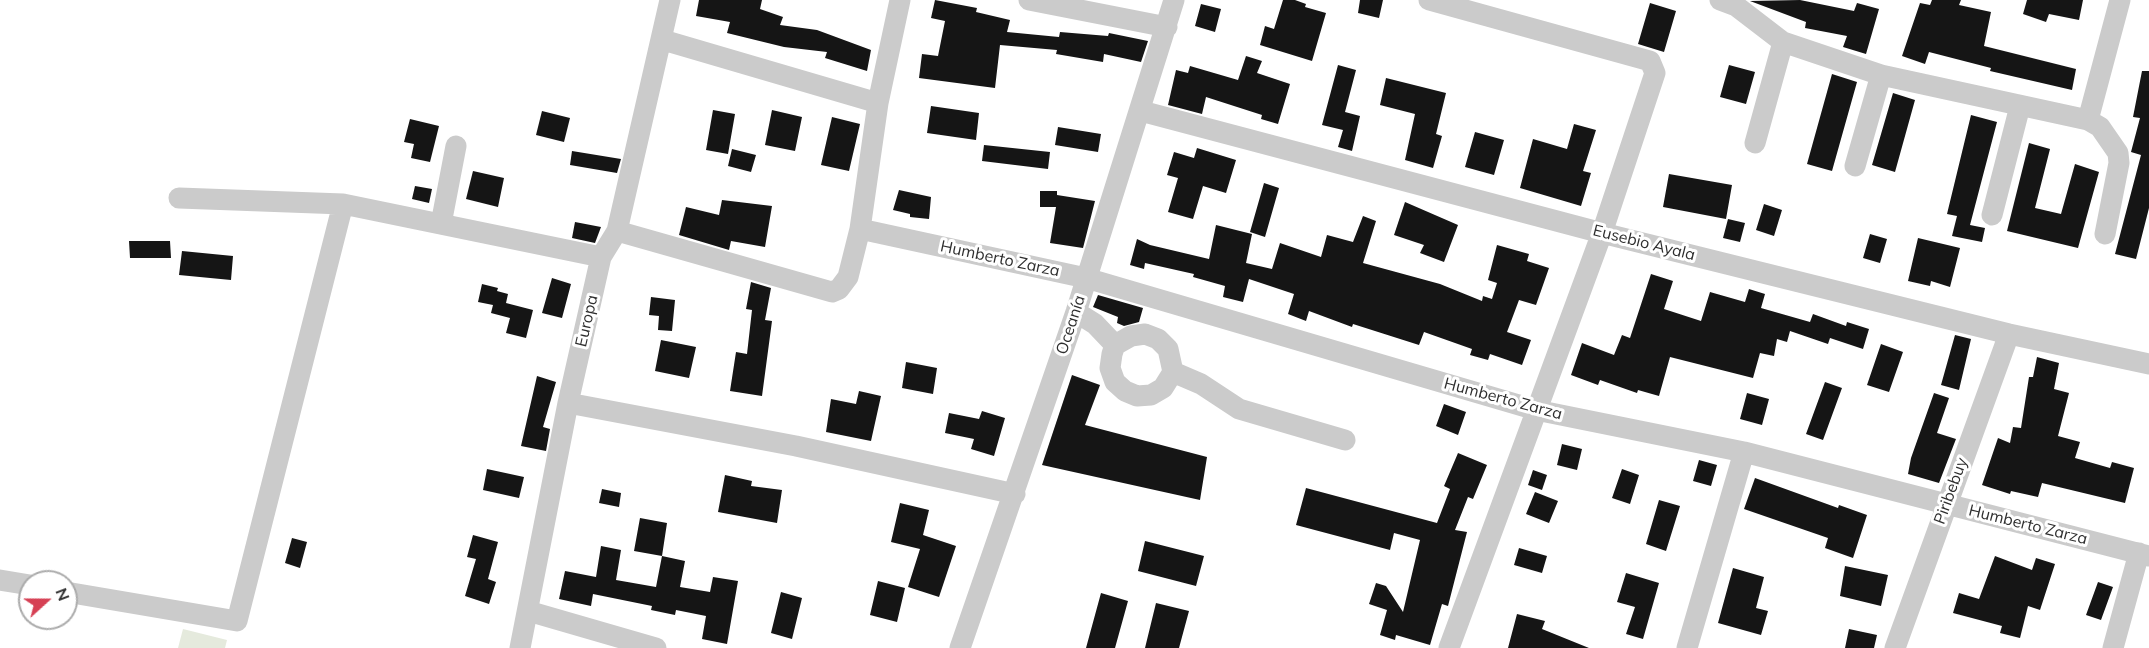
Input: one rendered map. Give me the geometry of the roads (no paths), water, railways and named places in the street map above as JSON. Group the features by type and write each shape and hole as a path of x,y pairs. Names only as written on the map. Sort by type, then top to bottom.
{"street":[{"name":"Europa","path":"520,648 568,403 602,256 617,231 663,40 670,0"},
{"path":"617,231 832,292 839,289 848,277 861,229 878,103 900,0"},
{"path":"1029,0 1167,27"},
{"name":"Oceanía","path":"960,648 1076,312 1174,0"},
{"path":"1429,0 1650,61 1655,73 1602,232 1449,648"},
{"path":"1720,0 1736,6 1783,42 1881,75 2088,120 2100,127 2118,153 2119,163 2104,234"},
{"path":"2088,120 2120,0"},
{"path":"663,40 878,103"},
{"path":"1755,143 1783,42"},
{"path":"1854,166 1881,75"},
{"path":"1992,215 2020,106"},
{"name":"Eusebio Ayala","path":"1141,111 1602,232 2008,334 2149,364"},
{"path":"441,224 456,146"},
{"path":"179,198 342,204 602,256"},
{"path":"78,594 237,621 342,204"},
{"name":"Humberto Zarza","path":"861,229 1086,278 1536,410 1744,452 2144,554"},
{"path":"1076,312 1095,324 1115,345"},
{"path":"1145,334 1158,339 1168,349 1173,372 1163,388 1151,395 1137,396 1125,392 1115,382 1110,368 1115,345 1131,336 1145,334"},
{"name":"Piribebuy","path":"1894,648 2008,334"},
{"path":"1173,372 1201,384 1239,409 1345,440"},
{"path":"568,403 796,446 1015,494"},
{"path":"1687,648 1744,452"},
{"path":"2113,648 2144,554"},
{"path":"0,580 18,583"},
{"path":"528,611 656,648"}]}
